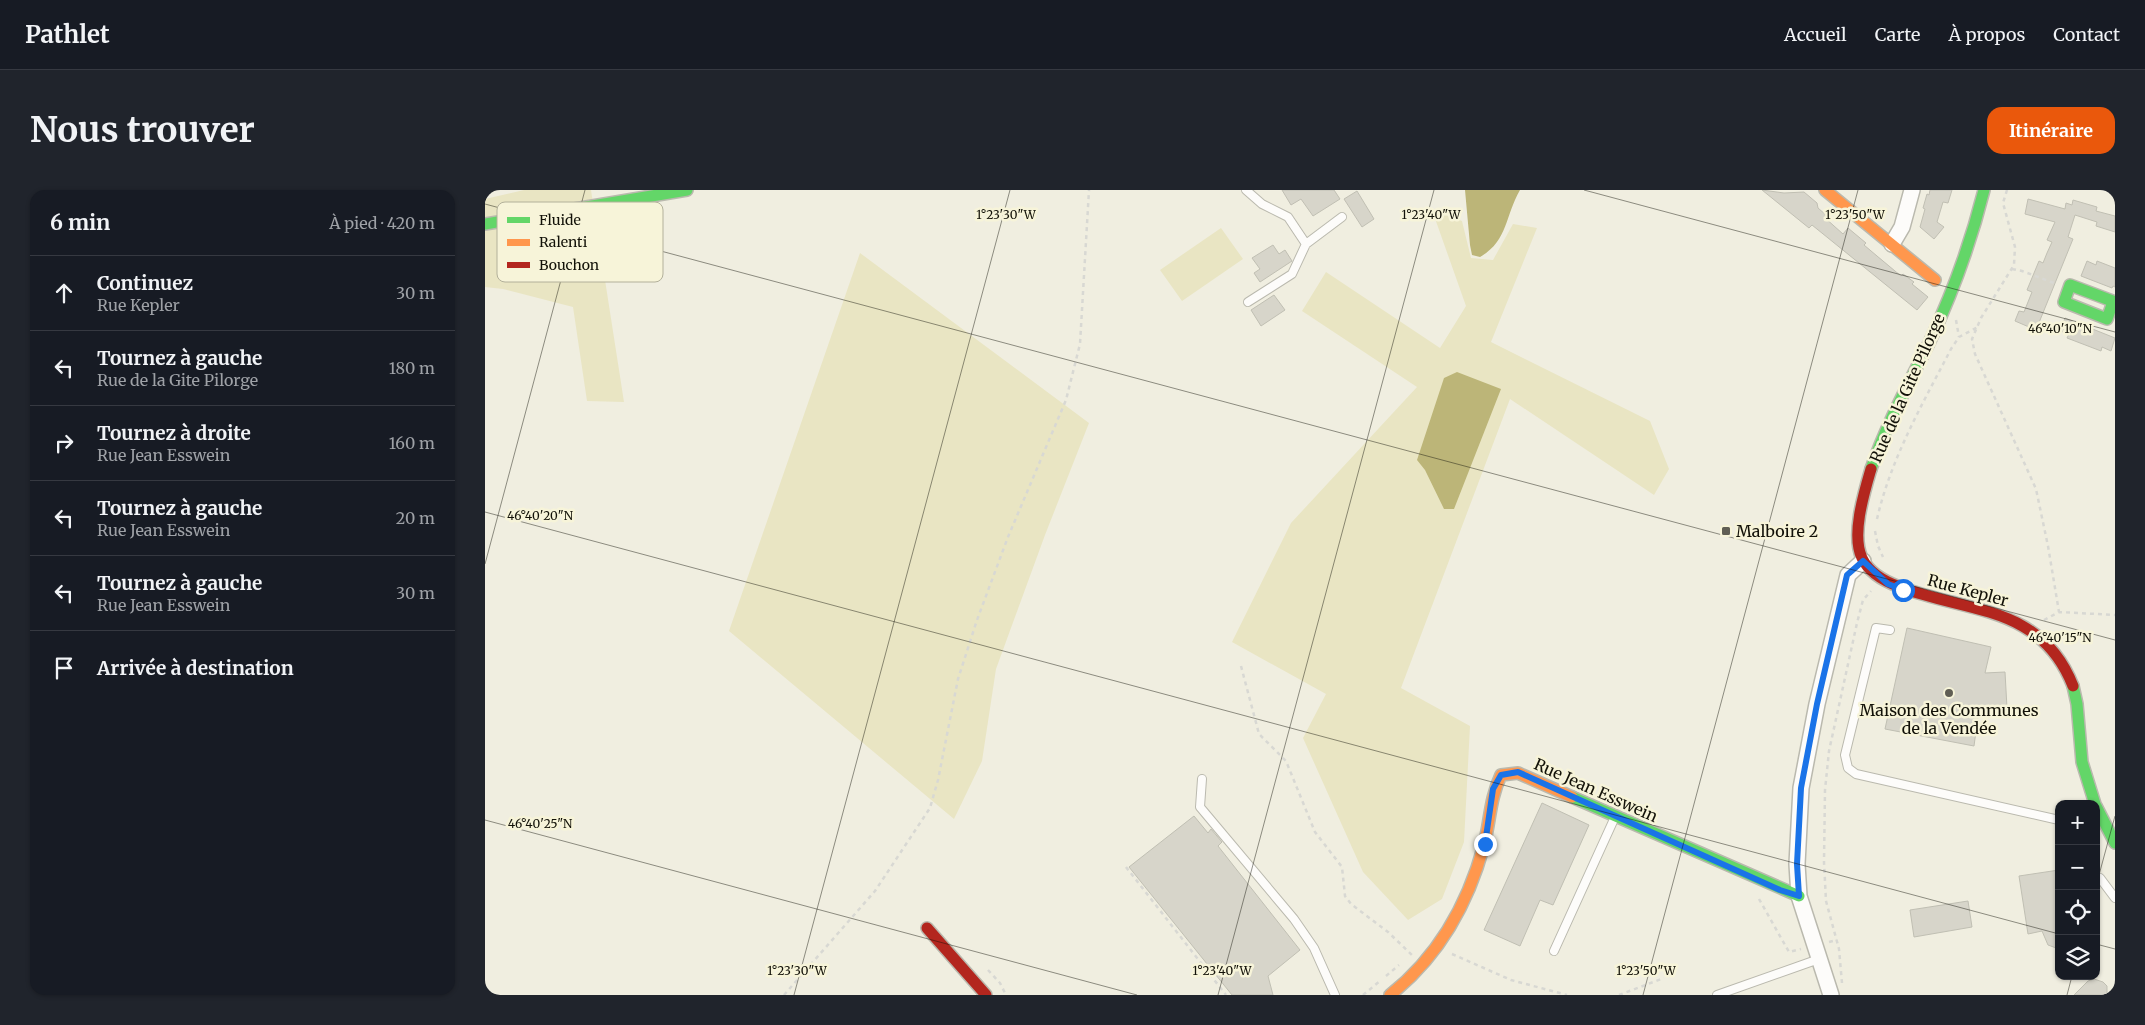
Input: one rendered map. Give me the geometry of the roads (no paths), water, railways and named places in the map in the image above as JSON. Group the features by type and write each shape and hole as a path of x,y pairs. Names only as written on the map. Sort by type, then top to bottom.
{"street":[{"path":"616,202 687,190"},
{"path":"1825,190 1935,280"},
{"path":"1892,244 1902,227 1912,190"},
{"name":"Rue de la Gite Pilorge","path":"1863,561 1857,533 1862,503 1874,458 1931,337 1966,248 1984,190"},
{"path":"2070,285 2114,302 2107,319 2064,302 2070,285"},
{"path":"1831,995 1799,896 1797,864 1801,788 1817,704 1847,575 1863,561"},
{"name":"Rue Kepler","path":"1863,561 1888,584 1903,590 2003,615 2024,626 2047,645 2068,672 2071,680 2076,698 2080,748 2093,800"},
{"name":"Rue Jean Esswein","path":"1389,995 1406,987 1453,922 1471,885 1485,844 1493,789 1501,775 1518,772 1780,890 1799,896"},
{"name":"Rue Kepler","path":"2100,816 2115,843"},
{"path":"927,928 986,995"}],"lane":[{"path":"1246,190 1261,204 1288,217 1306,244"},
{"path":"1248,302 1292,274 1306,244 1341,217"},
{"path":"1890,630 1875,628 1845,755 1848,768 1856,774 2055,819"},
{"path":"1202,780 1200,807 1294,920 1314,948 1335,995"},
{"path":"1554,951 1615,817"},
{"path":"2100,878 2115,898"},
{"path":"1717,995 1819,959"}],"place":[{"name":"Malboire 2","path":"1726,531"},
{"name":"Maison des Communes de la Vendée","path":"1949,693"}]}
